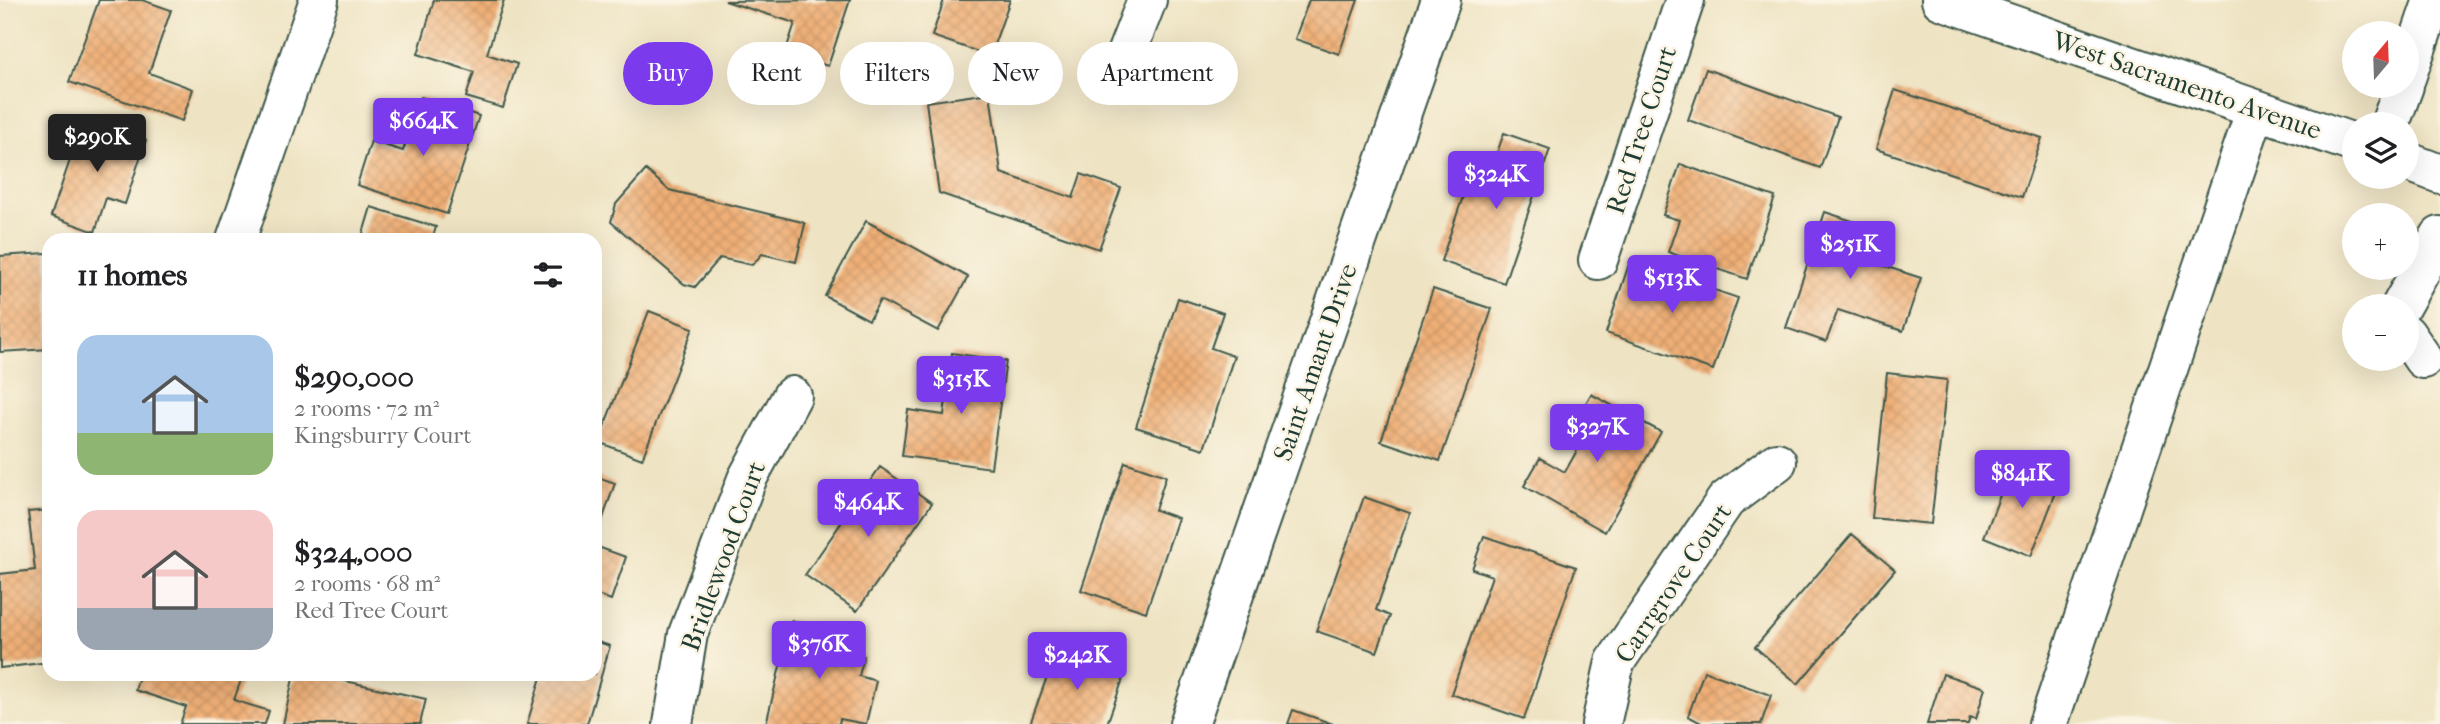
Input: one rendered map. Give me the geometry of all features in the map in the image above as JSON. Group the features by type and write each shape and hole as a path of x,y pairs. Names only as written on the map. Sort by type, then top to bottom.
{"street":[{"path":"238,233 319,0"},
{"path":"1131,42 1147,0"},
{"name":"Saint Amant Drive","path":"1189,724 1441,0"},
{"name":"Red Tree Court","path":"1598,260 1685,0"},
{"name":"West Sacramento Avenue","path":"1941,0 2342,139"},
{"path":"2419,40 2433,0"},
{"path":"2048,724 2256,109"},
{"path":"2419,166 2440,174"},
{"path":"2408,294 2440,236"},
{"name":"Bridlewood Court","path":"673,724 688,634 747,479 792,396"},
{"name":"Carrgrove Court","path":"1601,724 1615,662 1726,500 1777,462"}],"building":[{"path":"99,0 142,0 171,10 149,73 193,89 182,121 69,82"},
{"path":"434,0 504,0 487,54 517,64 503,108 466,97 474,72 418,54"},
{"path":"850,0 828,66 826,42 789,42 795,23 725,1"},
{"path":"944,0 1010,0 995,42 968,42 968,48 932,36"},
{"path":"1309,0 1358,0 1339,54 1295,39"},
{"path":"1706,69 1838,117 1820,168 1688,120"},
{"path":"1895,90 2042,138 2022,197 1876,149"},
{"path":"968,96 968,105 992,105 1001,173 1073,198 1081,174 1121,188 1099,249 939,193 926,105 954,105 954,98"},
{"path":"421,97 479,116 447,214 357,185 371,141 403,151"},
{"path":"84,119 146,140 125,204 106,198 95,232 51,216"},
{"path":"1504,133 1550,149 1504,283 1441,261 1470,176 1487,182"},
{"path":"1680,164 1775,197 1747,279 1668,252 1679,220 1663,215"},
{"path":"646,170 669,190 802,222 805,224 796,262 762,254 752,265 720,258 695,287 684,284 611,222 616,204"},
{"path":"371,207 436,227 434,233 363,233"},
{"path":"1825,212 1889,233 1878,264 1921,278 1903,331 1838,310 1826,342 1786,328"},
{"path":"866,221 968,277 938,331 880,300 869,320 825,296"},
{"path":"42,253 42,349 0,352 0,256"},
{"path":"1630,261 1738,298 1713,370 1606,333"},
{"path":"1433,289 1492,309 1440,461 1381,441"},
{"path":"1178,298 1223,313 1211,348 1234,356 1204,449 1136,427"},
{"path":"649,311 693,328 642,459 602,444 602,432"},
{"path":"952,353 1006,361 991,468 902,456 908,410 944,415"},
{"path":"1887,373 1947,380 1931,524 1872,518"},
{"path":"1591,394 1661,432 1605,532 1524,486 1540,458 1565,472 1584,438 1570,431"},
{"path":"1125,462 1166,476 1155,510 1178,518 1146,612 1081,590"},
{"path":"2012,464 2060,482 2031,556 1984,537"},
{"path":"880,467 932,503 857,611 805,575"},
{"path":"602,478 615,483 602,521"},
{"path":"1364,497 1410,513 1376,610 1390,616 1377,652 1316,631"},
{"path":"42,511 42,663 0,668 0,574 35,570 28,512"},
{"path":"1852,534 1895,570 1798,684 1755,647"},
{"path":"1484,536 1576,567 1524,719 1451,694 1492,576 1472,569"},
{"path":"602,548 626,557 611,600 602,597"},
{"path":"791,621 848,636 844,652 864,656 859,676 876,681 866,724 840,719 839,724 766,724"},
{"path":"602,643 610,646 602,673"},
{"path":"1057,649 1125,673 1107,724 1030,724"},
{"path":"1704,671 1771,695 1761,724 1703,724 1688,716"},
{"path":"1943,674 1985,688 1976,719 1970,717 1968,724 1927,724"},
{"path":"138,681 241,681 234,700 269,711 265,724 180,724 186,707 135,690"},
{"path":"292,681 345,681 426,699 420,724 283,724"},
{"path":"540,681 600,681 587,724 527,724"},
{"path":"1293,710 1333,724 1288,724"}]}
